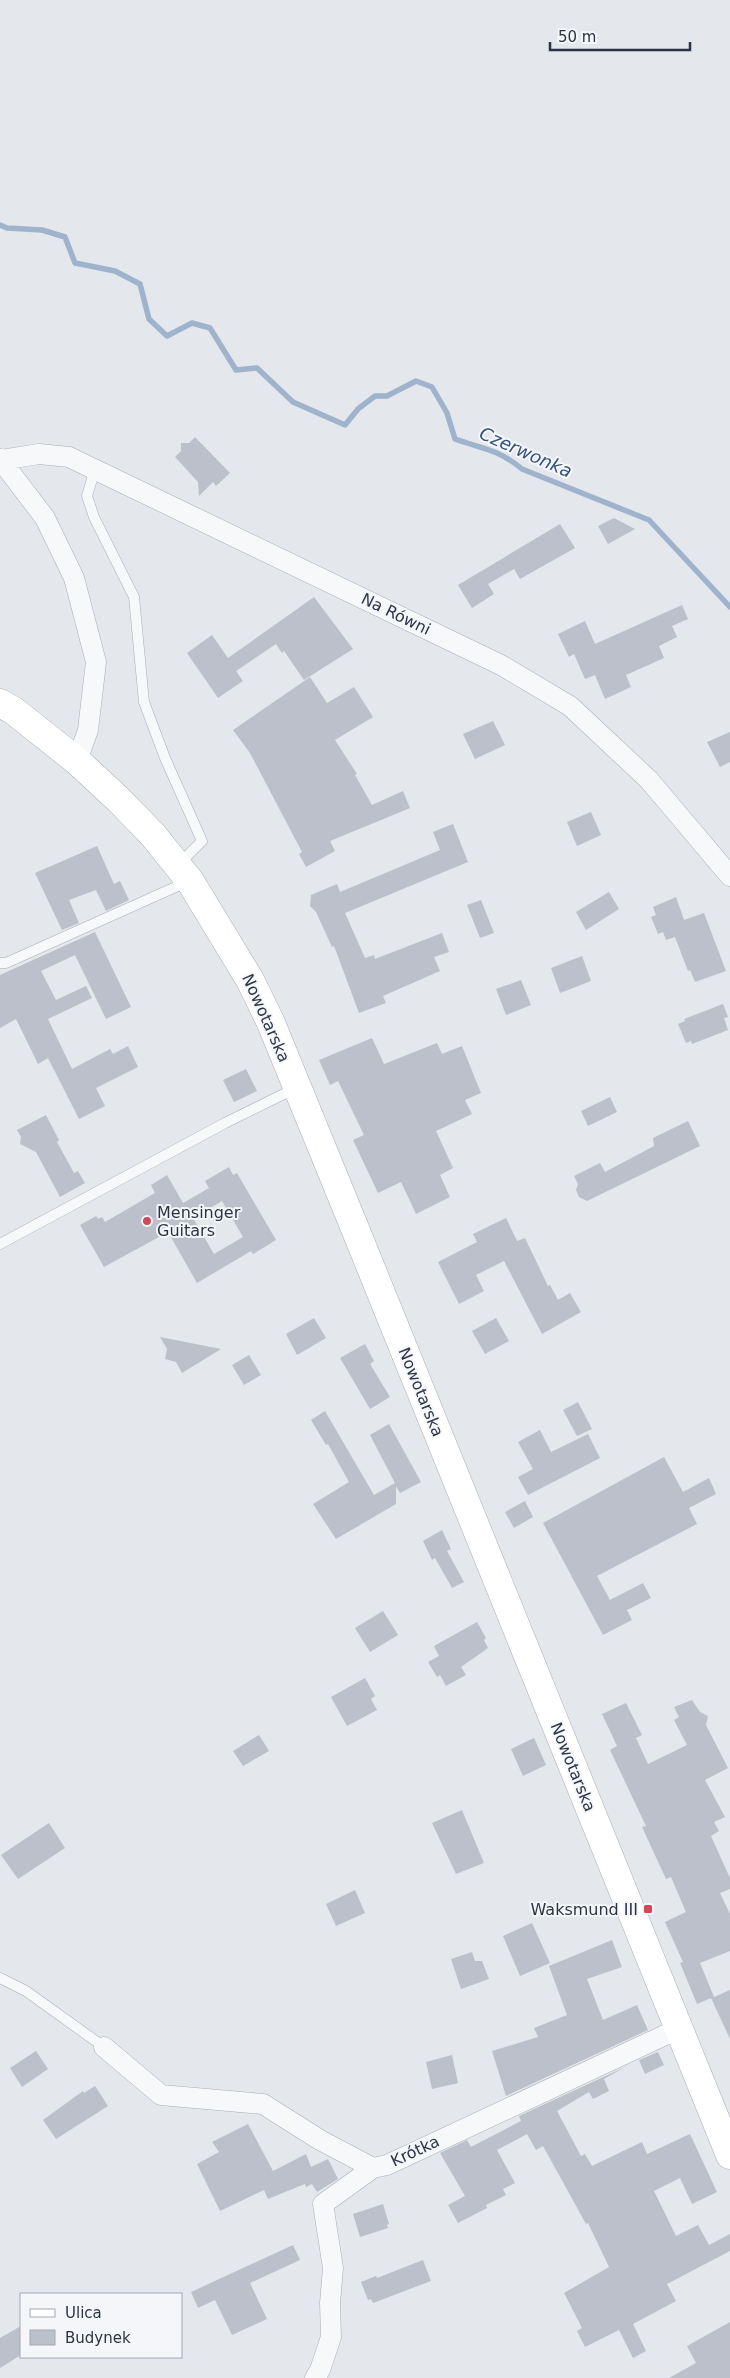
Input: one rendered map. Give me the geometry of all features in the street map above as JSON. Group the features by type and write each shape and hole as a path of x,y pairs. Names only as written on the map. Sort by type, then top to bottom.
{"street":[{"name":"Na Równi","path":"0,460 39,454 69,457 501,665 570,706 649,780 730,876"},
{"path":"0,460 45,518 74,578 96,662 88,730 77,762"},
{"name":"Nowotarska","path":"0,703 14,711 77,762 119,800 184,873 250,980 297,1088 730,2155"},
{"name":"Krótka","path":"104,2047 161,2095 264,2104 320,2140 373,2168 387,2165 584,2071 678,2029"},
{"path":"315,2378 320,2370 331,2337 330,2304 333,2268 324,2204 373,2168"}],"lane":[{"path":"0,963 6,963 184,873 202,841 165,758 144,702 134,597 94,517 87,496 95,469"},
{"path":"0,1244 225,1123 297,1088"},
{"path":"0,1978 26,1991 104,2047"}],"building":[{"path":"195,437 230,473 216,486 213,482 199,496 198,482 175,457 181,451 181,443 189,443"},
{"path":"614,518 635,529 608,544 598,526"},
{"path":"560,524 575,548 520,579 514,569 488,584 494,594 472,608 458,585"},
{"path":"314,597 353,649 304,680 284,651 282,653 276,644 236,671 243,681 218,698 187,653 212,635 228,658"},
{"path":"682,605 688,619 672,626 677,637 659,646 664,658 626,675 631,687 605,699 595,675 585,679 574,654 569,657 558,634 585,621 595,644"},
{"path":"310,677 327,703 354,687 373,717 335,740 357,774 355,775 372,805 403,791 410,808 330,841 335,851 306,867 299,854 302,852 250,753 233,730"},
{"path":"493,721 505,745 475,759 463,734"},
{"path":"730,732 730,762 720,767 707,742"},
{"path":"591,812 601,835 577,846 567,822"},
{"path":"453,824 468,862 345,913 365,958 374,955 375,959 442,933 449,952 434,957 440,971 383,996 386,1003 359,1013 334,946 332,947 316,912 310,906 311,895 337,884 340,892 440,850 433,832"},
{"path":"97,846 114,884 120,881 129,900 106,911 96,890 69,900 79,923 62,930 35,873"},
{"path":"609,892 619,909 586,930 576,912"},
{"path":"676,897 684,920 704,913 726,971 695,982 690,970 688,971 675,937 666,940 663,932 658,934 651,917 656,915 653,907"},
{"path":"481,900 494,933 480,938 467,905"},
{"path":"95,932 131,1007 106,1019 75,955 41,971 56,1000 86,986 92,998 48,1019 72,1069 110,1049 113,1054 128,1046 138,1067 96,1088 105,1106 79,1119 48,1058 38,1064 16,1019 0,1028 0,975"},
{"path":"582,956 591,981 560,993 551,968"},
{"path":"521,980 531,1005 506,1015 496,989"},
{"path":"723,1004 728,1017 724,1018 728,1030 692,1044 691,1041 686,1043 678,1024 685,1021 684,1019"},
{"path":"372,1038 384,1064 437,1043 442,1054 462,1046 481,1093 465,1100 472,1114 436,1131 453,1168 440,1175 450,1197 416,1214 401,1182 378,1193 353,1140 364,1135 338,1081 330,1085 319,1060"},
{"path":"246,1069 257,1091 234,1102 223,1080"},
{"path":"610,1097 617,1112 588,1126 581,1111"},
{"path":"46,1115 59,1140 57,1142 74,1173 78,1171 85,1183 60,1197 36,1152 20,1144 21,1137 17,1130"},
{"path":"688,1121 700,1146 587,1201 579,1197 576,1190 578,1184 574,1176 600,1163 605,1172 654,1146 653,1138"},
{"path":"229,1167 233,1175 237,1173 276,1240 253,1254 251,1251 197,1283 168,1232 104,1267 80,1225 96,1216 98,1219 102,1217 105,1222 155,1193 151,1185 167,1175 183,1203 209,1188 205,1181","holes":["222,1201 243,1237 214,1254 193,1218"]},
{"path":"506,1218 517,1241 525,1238 548,1286 550,1285 558,1300 570,1293 581,1312 542,1334 504,1261 476,1275 484,1291 459,1304 438,1262 477,1242 473,1234"},
{"path":"314,1318 326,1338 297,1355 286,1334"},
{"path":"496,1318 509,1341 485,1354 472,1331"},
{"path":"160,1337 221,1349 182,1373 176,1362 165,1359 167,1349"},
{"path":"365,1344 374,1361 370,1364 390,1397 370,1409 340,1358"},
{"path":"249,1355 261,1375 244,1385 232,1365"},
{"path":"578,1402 592,1429 577,1436 563,1410"},
{"path":"325,1411 374,1495 395,1483 370,1435 389,1424 421,1482 400,1493 396,1486 396,1504 336,1539 313,1504 349,1482 328,1444 326,1445 311,1420"},
{"path":"540,1430 551,1452 588,1434 600,1458 528,1495 518,1477 533,1469 518,1442"},
{"path":"664,1457 683,1492 709,1478 716,1494 689,1508 697,1524 597,1576 610,1600 643,1583 651,1598 627,1610 632,1620 603,1635 543,1523"},
{"path":"525,1501 533,1517 514,1528 505,1512"},
{"path":"442,1530 451,1549 447,1551 464,1582 452,1588 435,1558 432,1560 423,1541"},
{"path":"383,1611 398,1635 370,1652 355,1628"},
{"path":"477,1622 486,1638 484,1640 488,1648 461,1667 466,1675 446,1686 440,1675 437,1677 428,1662 439,1656 434,1646"},
{"path":"365,1678 375,1696 371,1699 377,1710 347,1726 331,1697"},
{"path":"692,1700 700,1712 708,1716 706,1725 728,1768 705,1780 725,1817 714,1822 719,1831 711,1836 730,1878 730,1889 720,1893 730,1914 730,1951 700,1963 714,1997 730,1990 730,2039 711,1998 697,2004 680,1963 683,1962 665,1922 686,1912 671,1877 666,1879 642,1827 646,1826 610,1750 617,1746 602,1714 626,1703 642,1735 636,1738 648,1764 687,1745 674,1720 679,1717 674,1707"},
{"path":"259,1735 269,1751 243,1766 233,1751"},
{"path":"534,1738 546,1765 523,1776 511,1749"},
{"path":"462,1810 484,1863 456,1874 432,1823"},
{"path":"49,1823 65,1848 18,1879 1,1855"},
{"path":"355,1890 365,1913 336,1926 326,1904"},
{"path":"532,1923 550,1963 520,1976 503,1936"},
{"path":"612,1940 622,1967 587,1979 603,2020 637,2005 648,2030 506,2096 492,2051 538,2037 534,2028 567,2015 549,1966"},
{"path":"472,1952 475,1961 482,1961 489,1979 461,1989 451,1959"},
{"path":"36,2051 48,2069 22,2087 10,2068"},
{"path":"658,2052 664,2065 645,2074 639,2060"},
{"path":"452,2055 458,2083 432,2089 426,2062"},
{"path":"625,2067 604,2079 609,2091 593,2099 589,2092 557,2111 581,2156 585,2154 592,2166 642,2142 647,2154 690,2134 717,2192 692,2204 680,2178 654,2191 676,2236 698,2225 709,2245 730,2234 730,2251 667,2284 676,2301 633,2324 646,2351 633,2358 619,2330 585,2347 577,2331 582,2328 564,2293 609,2267 588,2223 586,2224 543,2146 536,2150 527,2134 497,2150 515,2183 503,2189 506,2195 486,2205 487,2208 458,2223 448,2205 465,2196 440,2153 467,2140 471,2147 521,2121 519,2116"},
{"path":"95,2086 108,2106 56,2139 43,2120 83,2091 84,2093"},
{"path":"248,2124 273,2171 306,2154 311,2167 328,2159 338,2179 317,2192 312,2184 306,2187 305,2184 268,2199 264,2190 220,2211 197,2164 219,2152 212,2142"},
{"path":"383,2204 389,2224 387,2225 388,2228 360,2237 353,2214"},
{"path":"293,2245 300,2260 250,2283 267,2319 232,2335 215,2300 198,2308 191,2292"},
{"path":"423,2260 431,2281 373,2303 371,2299 368,2300 361,2282 376,2276 377,2278"},
{"path":"730,2322 730,2378 669,2378 696,2363 687,2346"},
{"path":"20,2327 20,2356 0,2368 0,2338"}],"waterway":[{"name":"Czerwonka","path":"0,225 7,228 42,230 65,237 75,263 115,271 140,284 149,319 167,336 192,323 210,328 236,370 257,368 293,402 345,425 358,409 375,396 387,396 416,381 432,387 447,413 455,439 498,453 522,469 649,520 730,607"}],"place":[{"name":"Mensinger Guitars","path":"147,1221"},
{"name":"Waksmund III","path":"648,1909"}]}
